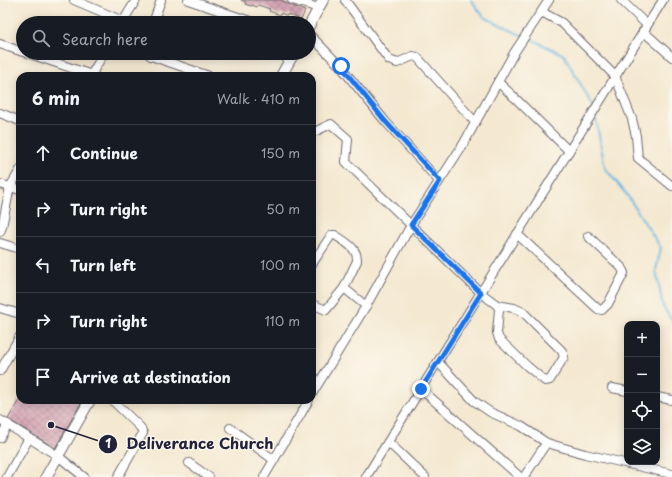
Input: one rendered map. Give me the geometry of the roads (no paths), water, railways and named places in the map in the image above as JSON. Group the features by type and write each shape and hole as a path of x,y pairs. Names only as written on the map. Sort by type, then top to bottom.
{"street":[{"path":"74,0 110,16"},
{"path":"127,16 136,0"},
{"path":"155,16 161,0"},
{"path":"188,0 235,16"},
{"path":"292,0 321,4 314,16"},
{"path":"345,0 389,60 397,63 413,56 417,57 475,122"},
{"path":"316,387 366,306 411,225 440,181 514,53 549,0"},
{"path":"621,0 672,57"},
{"path":"366,477 663,0"},
{"path":"542,12 562,23 615,76 632,118 636,136 638,158 672,186"},
{"path":"316,41 341,66 385,121 440,181"},
{"path":"0,44 16,50"},
{"path":"44,60 72,72"},
{"path":"94,72 100,60"},
{"path":"166,60 198,72"},
{"path":"283,72 290,60"},
{"path":"498,82 569,151"},
{"path":"0,113 16,119"},
{"path":"316,131 331,124 341,131 348,139 346,162 481,293 497,304 523,312 562,351 564,357 550,380 545,381 499,339 496,333 500,312 497,304"},
{"path":"0,232 10,187 16,177"},
{"path":"0,184 16,189"},
{"path":"517,234 598,309 602,310 608,304 624,273 621,267 588,236"},
{"path":"316,258 332,235 336,235 355,250 357,256 357,261 344,288 326,310 316,306"},
{"path":"0,243 16,248"},
{"path":"344,288 366,306"},
{"path":"0,308 16,313"},
{"path":"0,371 16,343"},
{"path":"438,362 474,401 490,412 521,426 547,443 585,454 672,474"},
{"path":"612,388 624,390"},
{"path":"421,389 520,477"},
{"path":"660,398 672,400"},
{"path":"46,477 88,404"},
{"path":"116,404 140,427 143,433 118,477"},
{"path":"264,477 306,404"},
{"path":"0,420 58,456 84,477"},
{"path":"0,438 8,424"},
{"path":"230,428 274,460"},
{"path":"7,477 29,438"},
{"path":"388,442 425,477"},
{"path":"524,477 547,443"},
{"path":"189,463 209,477"}],"waterway":[{"path":"471,0 484,17 523,36"},
{"path":"527,37 564,55 594,108"},
{"path":"595,114 605,168 627,195 661,248 656,270 663,307 672,320"}],"place":[{"name":"Deliverance Church","path":"51,425"}]}
